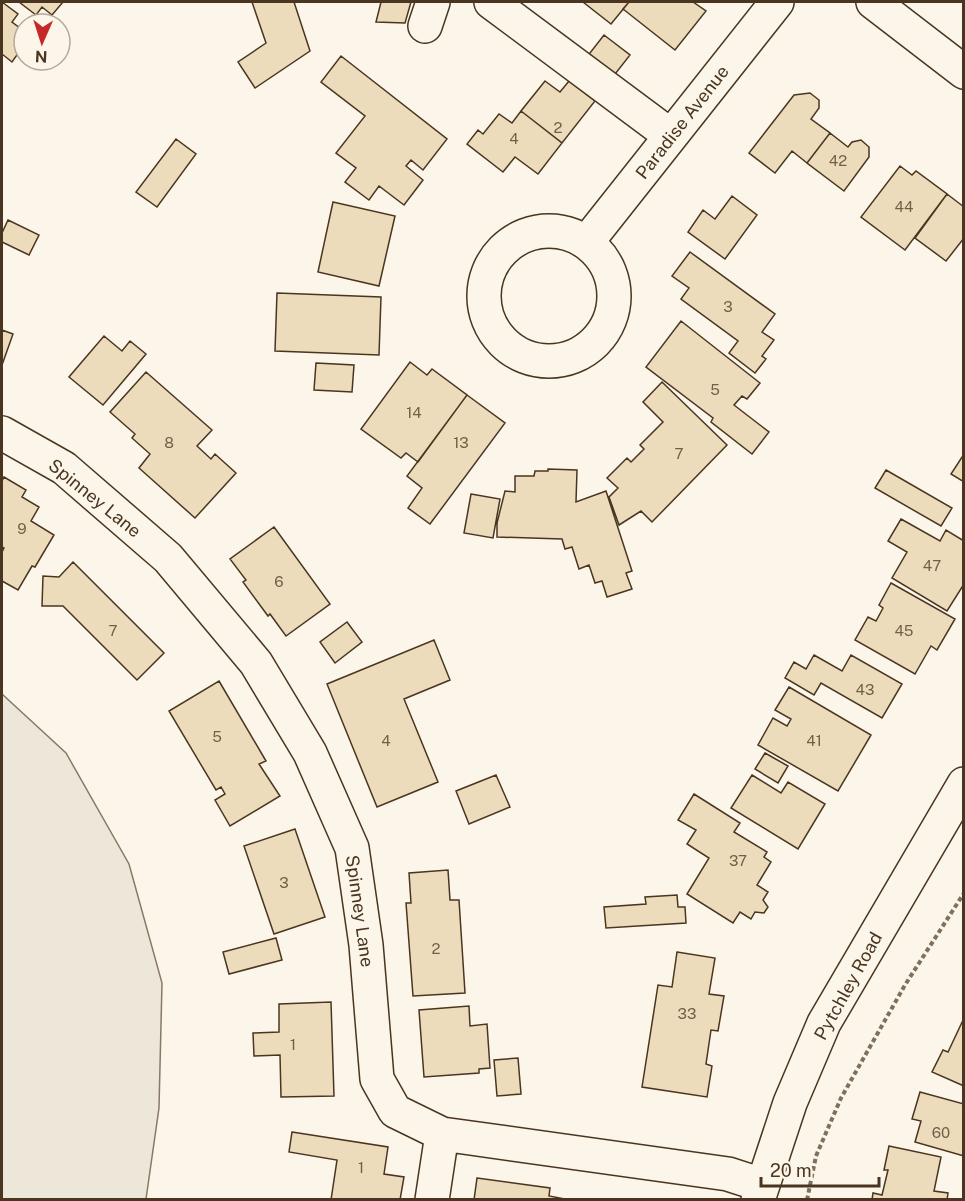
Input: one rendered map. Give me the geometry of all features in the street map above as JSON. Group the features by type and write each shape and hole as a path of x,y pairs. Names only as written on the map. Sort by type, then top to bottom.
{"street":[{"path":"491,2 670,136"},
{"name":"Paradise Avenue","path":"587,242 777,2"},
{"path":"873,2 963,72"},
{"name":"Spinney Lane","path":"2,433 64,468 168,558 256,663 310,753 352,848 366,945 377,1079 395,1111 442,1134 728,1174 760,1192"},
{"name":"Pytchley Road","path":"760,1192 790,1103 824,1023 963,784"},
{"path":"432,1200 442,1134"}],"path":[{"path":"807,1200 816,1156 842,1098 905,985 963,893"}],"shaded area":[{"path":"2,694 66,753 129,864 162,983 159,1108 146,1199 2,1199"}],"building":[{"path":"2,2 15,12 12,12 12,62 2,54"},
{"path":"19,2 63,2 55,12 48,12 42,7 38,12 32,12"},
{"path":"252,2 294,2 310,51 255,88 238,62 266,43"},
{"path":"381,2 411,2 405,23 376,22"},
{"path":"583,2 629,2 611,24"},
{"path":"629,2 693,2 706,11 675,50 623,9"},
{"path":"604,35 630,55 612,78 586,58"},
{"path":"341,56 447,139 423,170 411,160 406,166 423,180 404,205 379,186 369,200 345,182 356,168 336,153 365,116 321,82"},
{"path":"545,81 560,92 569,81 595,101 562,143 521,111"},
{"path":"810,93 819,100 819,108 811,119 830,133 807,163 792,151 775,173 749,153 794,95"},
{"path":"521,111 562,143 538,174 515,157 503,172 467,144 478,130 483,134 499,114 512,123"},
{"path":"830,133 848,147 852,142 861,140 869,147 869,157 844,191 807,163"},
{"path":"176,139 196,154 157,207 136,192"},
{"path":"900,166 912,175 916,171 947,194 905,250 861,217"},
{"path":"947,194 964,207 964,238 946,261 915,238"},
{"path":"732,196 757,215 725,259 688,232 703,210 715,219"},
{"path":"333,202 395,216 379,286 318,272"},
{"path":"8,220 39,235 29,255 2,242 2,233"},
{"path":"690,252 775,314 762,332 774,340 762,356 766,359 755,373 729,353 738,341 681,299 689,288 672,276"},
{"path":"277,293 381,297 379,355 275,351"},
{"path":"681,321 760,383 747,399 742,396 734,405 769,432 752,454 711,422 713,418 646,367"},
{"path":"2,330 13,334 2,365"},
{"path":"104,336 122,351 130,341 146,354 103,405 69,377"},
{"path":"410,362 427,375 432,369 467,395 418,462 406,453 401,458 361,429"},
{"path":"316,363 354,365 352,392 314,390"},
{"path":"146,372 212,430 197,446 211,459 215,454 236,473 195,518 139,468 150,454 132,438 135,434 110,412"},
{"path":"662,382 727,445 652,522 641,511 619,525 609,497 618,488 607,478 627,458 631,462 644,449 640,445 663,422 643,402"},
{"path":"467,395 505,423 430,524 408,508 422,488 407,476"},
{"path":"964,454 964,482 951,474"},
{"path":"548,469 577,470 576,502 606,491 632,571 626,573 632,589 607,597 602,581 595,583 589,565 579,569 572,547 565,549 562,539 497,537 497,523 505,491 515,492 515,476 534,476 535,471 548,471"},
{"path":"886,470 952,508 941,526 875,488"},
{"path":"4,477 26,490 22,497 39,507 31,521 54,535 18,590 2,581 4,548 2,547 2,481"},
{"path":"471,494 500,499 493,538 464,533"},
{"path":"901,519 940,541 946,530 964,541 964,584 947,611 892,578 907,552 888,541"},
{"path":"274,527 330,604 286,636 243,582 246,580 230,559"},
{"path":"73,562 164,653 137,680 63,606 42,606 43,576 59,577"},
{"path":"891,583 955,619 937,650 931,646 915,674 855,640 868,617 876,621 883,608 879,605"},
{"path":"347,622 362,642 335,663 320,642"},
{"path":"434,640 450,680 404,699 438,782 377,807 327,684"},
{"path":"814,655 842,671 851,655 902,684 882,718 821,683 814,695 785,678 794,662 806,669"},
{"path":"219,681 266,761 259,764 280,796 230,826 215,800 225,794 221,787 216,790 169,711"},
{"path":"789,687 871,735 838,791 758,745 773,718 787,726 791,719 775,710"},
{"path":"765,753 788,766 778,783 755,769"},
{"path":"496,775 510,807 469,824 456,791"},
{"path":"752,775 781,793 788,782 825,804 798,849 731,808"},
{"path":"694,794 740,823 734,832 767,852 764,857 771,862 757,885 768,892 763,900 768,907 764,913 755,912 751,919 740,912 733,923 687,894 709,858 687,844 696,830 678,820"},
{"path":"295,829 325,917 274,934 244,846"},
{"path":"448,870 450,900 459,900 465,993 413,996 406,903 411,903 409,873"},
{"path":"677,895 678,907 685,907 686,923 606,928 604,907 646,904 645,897"},
{"path":"276,938 282,960 229,974 223,952"},
{"path":"677,952 715,958 709,994 724,996 718,1031 711,1030 706,1064 712,1066 707,1097 642,1087 658,985 672,987"},
{"path":"331,1002 334,1096 281,1097 280,1055 254,1056 253,1033 279,1032 279,1004"},
{"path":"469,1006 470,1026 487,1024 490,1068 479,1069 479,1073 424,1077 419,1010"},
{"path":"964,1018 964,1086 932,1072 943,1050 948,1052"},
{"path":"518,1058 521,1094 497,1096 494,1060"},
{"path":"920,1092 964,1104 964,1156 915,1142 921,1121 912,1119"},
{"path":"292,1132 388,1147 384,1174 404,1177 400,1200 331,1200 337,1160 289,1152"},
{"path":"889,1146 941,1157 934,1191 948,1193 947,1200 872,1200 873,1193 882,1195 888,1170 884,1170"},
{"path":"477,1178 550,1188 549,1196 570,1200 474,1200"}]}
